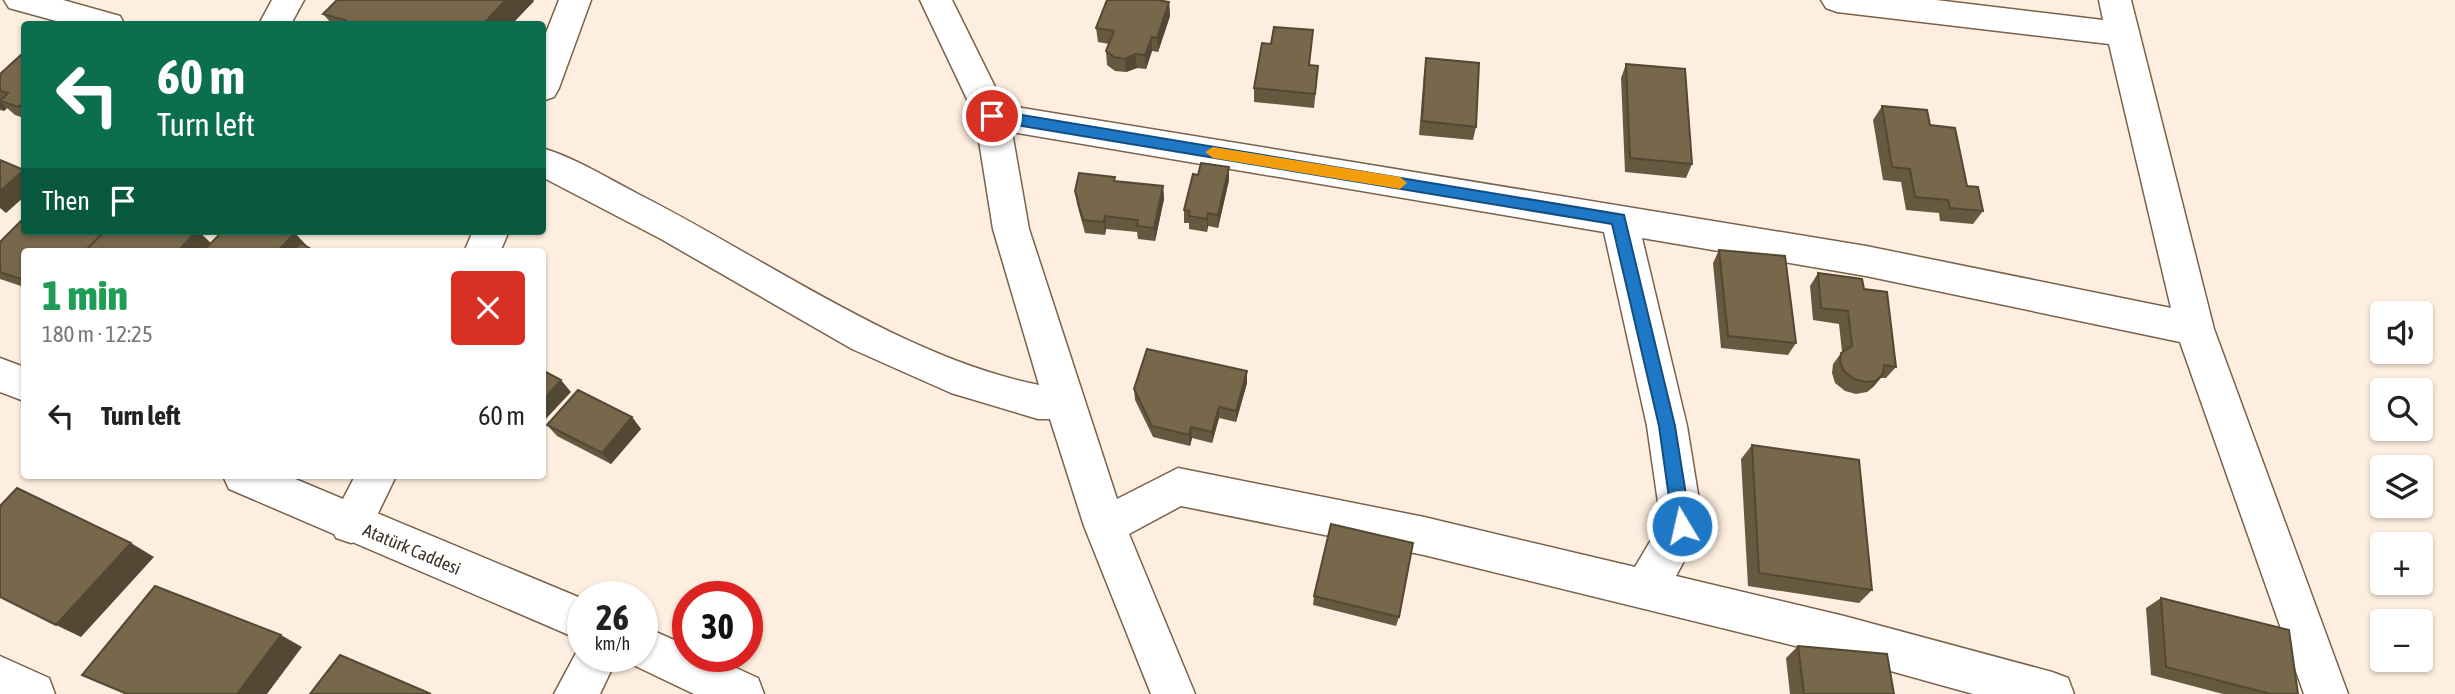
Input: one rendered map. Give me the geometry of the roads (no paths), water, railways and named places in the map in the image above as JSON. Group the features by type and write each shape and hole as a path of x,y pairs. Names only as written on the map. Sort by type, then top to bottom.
{"street":[{"path":"20,0 97,21"},
{"path":"277,21 288,0"},
{"path":"546,77 575,0"},
{"path":"936,0 992,116 1012,229 1064,401 1105,526 1173,694"},
{"path":"1837,0 2125,34"},
{"path":"2115,0 2195,329 2326,694"},
{"path":"992,116 1866,261 2195,329"},
{"path":"546,163 685,235 866,338 965,381 1038,402 1064,401"},
{"path":"1619,219 1667,426 1682,526 1645,590"},
{"path":"0,375 21,383"},
{"name":"Atatürk Caddesi","path":"250,479 567,613"},
{"path":"351,524 374,479"},
{"path":"1105,526 1178,487 1424,536 1844,637 2052,694"},
{"path":"658,654 743,694"},
{"path":"576,694 588,672"},
{"path":"0,677 33,694"}]}
